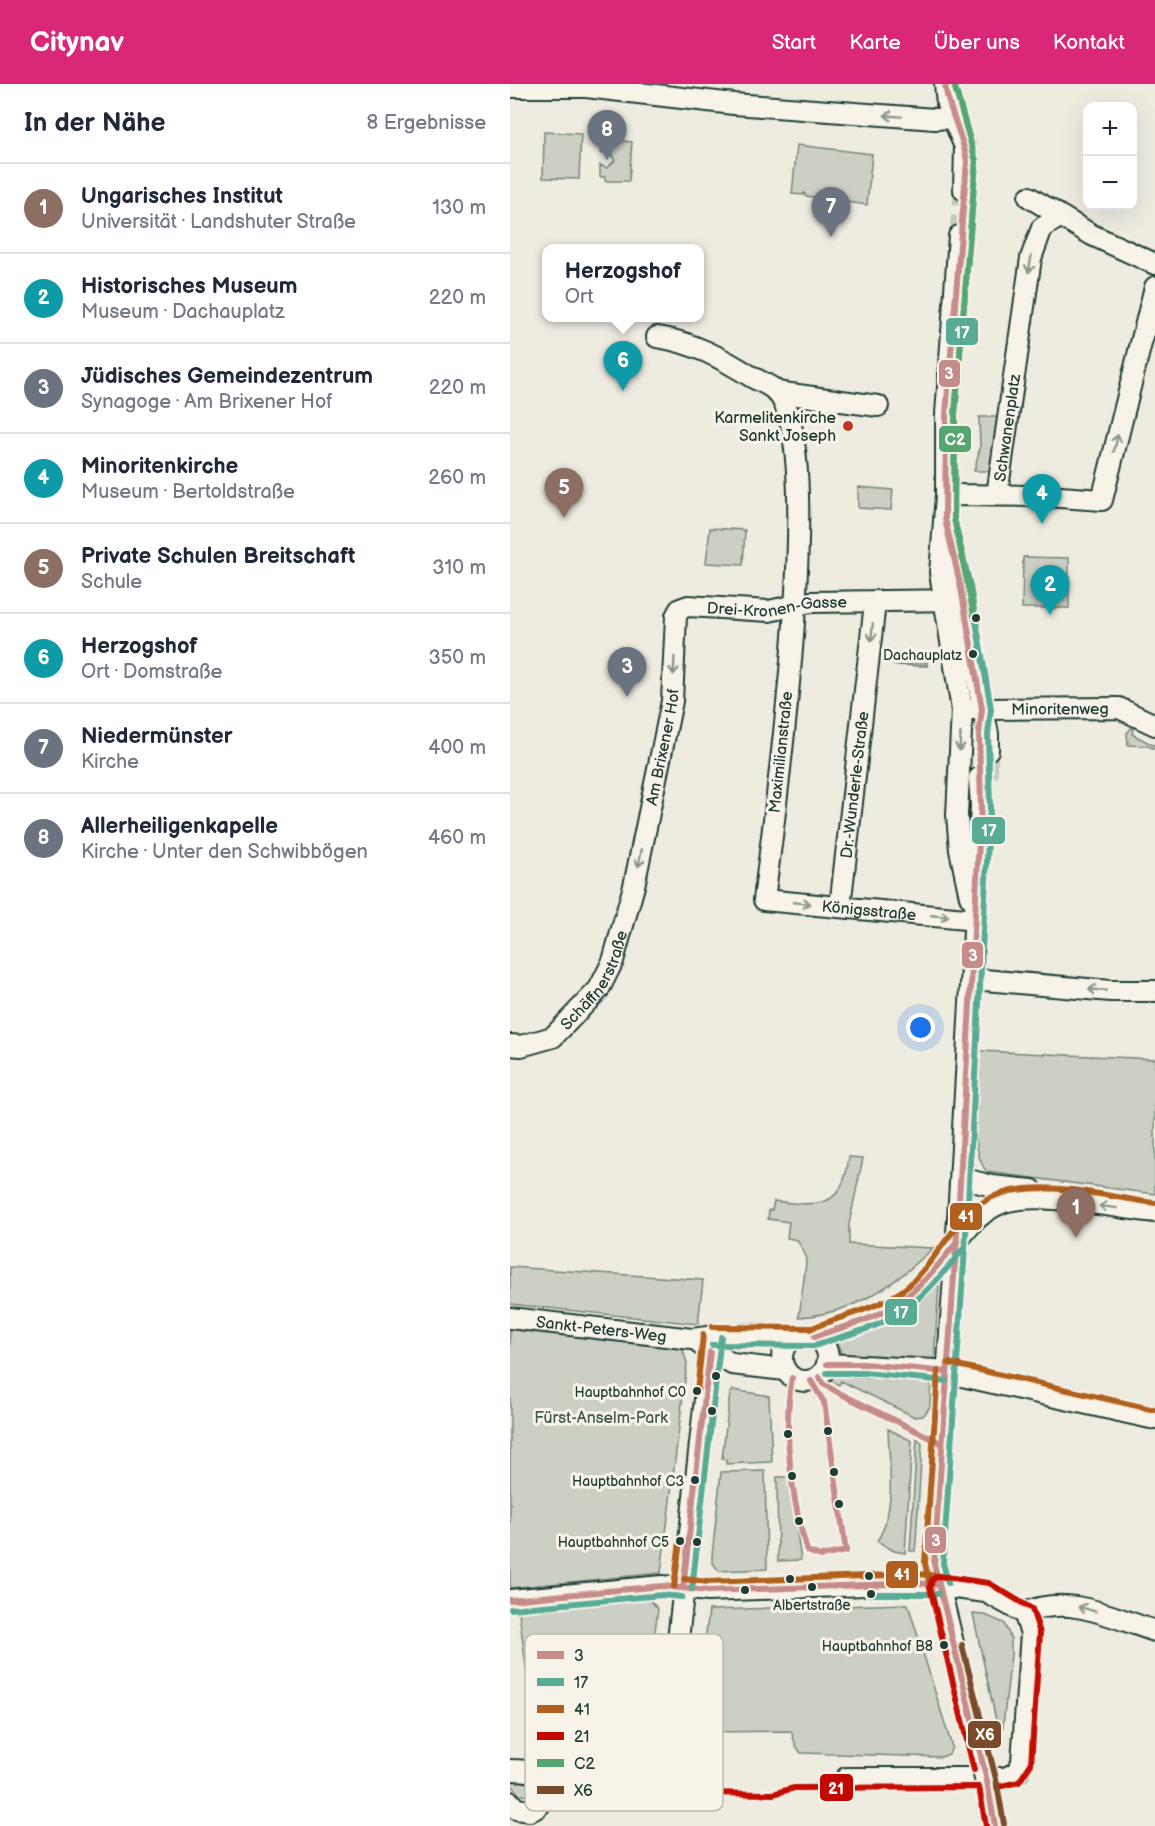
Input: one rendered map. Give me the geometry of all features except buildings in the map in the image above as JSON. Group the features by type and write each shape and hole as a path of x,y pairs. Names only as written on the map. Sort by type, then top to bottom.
{"street":[{"path":"945,84 951,118 963,141 967,161 964,190"},
{"path":"510,87 586,87 734,104 935,119 951,118"},
{"path":"1029,197 1059,217 1155,264"},
{"name":"Schwanenplatz","path":"997,495 1031,258 1036,239 1042,228 1059,217"},
{"path":"959,236 947,392 946,495 940,573 942,600 962,710 957,791 958,839 976,920"},
{"path":"946,495 1102,500 1155,287"},
{"path":"657,337 696,346 776,392 878,406"},
{"name":"Maximilianstraße","path":"764,900 796,605 797,476 788,414 776,392"},
{"path":"945,519 982,709 984,750"},
{"name":"Drei-Kronen-Gasse","path":"680,609 688,606 769,611 796,605 858,600 875,603"},
{"path":"875,603 962,600"},
{"name":"Dr.-Wunderle-Straße","path":"840,907 875,603"},
{"name":"Am Brixener Hof","path":"634,886 672,701 676,616 680,609"},
{"name":"Minoritenweg","path":"962,710 1119,708 1155,725"},
{"path":"957,791 983,790 957,1242 934,1564 995,1826"},
{"name":"Schäffnerstraße","path":"516,1046 553,1037 599,989 613,961 634,886"},
{"name":"Königsstraße","path":"764,900 976,920"},
{"path":"972,984 984,980 1111,992 1155,991"},
{"path":"961,1178 992,1186 1046,1192 1062,1201"},
{"path":"678,1634 711,1344 814,1337 832,1329 862,1322 903,1301 932,1274 976,1220 995,1206 1014,1200 1062,1201 1155,1212"},
{"name":"Sankt-Peters-Weg","path":"510,1317 692,1339 711,1344 732,1364 785,1370"},
{"path":"794,1338 786,1345 782,1355 785,1370 798,1381 811,1381 819,1377 827,1364 827,1351 814,1337"},
{"path":"827,1364 864,1364 947,1372 1155,1419"},
{"path":"510,1600 662,1586 715,1590 917,1583 986,1592 1024,1613 1031,1633 1022,1762 1018,1772 1005,1779 846,1778"},
{"path":"1024,1613 1041,1606 1063,1604 1155,1630"},
{"path":"510,1770 525,1772"},
{"path":"510,1802 516,1809 525,1810"}],"green space":[{"path":"544,132 581,134 579,179 543,178"},
{"path":"602,139 632,142 629,181 605,181 605,177 600,177 600,165 607,168 615,160 608,151 601,154"},
{"path":"797,145 872,154 867,205 806,196 804,193 803,195 792,194"},
{"path":"979,417 1002,417 994,471 974,471 980,448"},
{"path":"858,487 893,490 891,510 858,508"},
{"path":"710,528 745,530 743,565 706,563"},
{"path":"1023,557 1069,558 1069,608 1022,608"},
{"path":"1134,725 1132,734 1155,746 1155,749 1148,746 1128,745 1127,733"},
{"path":"980,1051 1155,1059 1155,1194 987,1172 977,1148 976,1132"},
{"path":"849,1157 863,1158 849,1224 849,1244 933,1248 904,1274 855,1304 819,1315 799,1317 806,1263 805,1254 797,1240 787,1238 789,1222 768,1219 769,1210 772,1210 774,1201 816,1203 834,1196 841,1187 846,1174"},
{"path":"510,1267 703,1280 698,1324 510,1304"},
{"path":"932,1281 939,1286 934,1360 841,1354 839,1347 831,1338"},
{"name":"Fürst-Anselm-Park","path":"510,1329 682,1348 687,1363 661,1573 510,1588"},
{"path":"830,1374 931,1379 930,1407 923,1416 915,1417 841,1381 839,1385 831,1381"},
{"path":"733,1390 769,1396 772,1462 726,1464 726,1460 722,1459 730,1394"},
{"path":"888,1429 912,1441 905,1553 894,1551 877,1541 883,1529 890,1501"},
{"path":"917,1439 922,1444 916,1541 915,1551 910,1551"},
{"path":"765,1471 767,1569 719,1571 712,1562 712,1556 721,1472"},
{"path":"777,1477 789,1477 801,1560 778,1561"},
{"path":"650,1600 658,1609 655,1634 525,1634 525,1659 519,1612"},
{"path":"908,1604 952,1747 949,1754 941,1757 801,1753 791,1731 723,1732 723,1634 706,1634 709,1610"},
{"path":"973,1614 985,1615 1004,1623 1011,1639 1001,1743"},
{"path":"510,1778 525,1783 525,1795 520,1795 510,1784"},
{"path":"826,1783 840,1791 801,1792 806,1784"}],"shaded area":[{"path":"894,653 927,654 927,666 893,665"}],"tunnel":[{"path":"959,236 964,190"},
{"path":"988,750 988,778"}],"transit line":[{"name":"3","path":"945,84 967,161 946,414 945,519 961,588 982,709 979,734 981,806 958,1218 934,1564 987,1781 995,1826"},
{"name":"17","path":"948,1583 943,1563 967,1219 990,807 988,735 991,709 970,586 954,518 955,414 976,161 954,84"},
{"name":"C2","path":"954,84 976,161 955,414 954,518 974,616"},
{"name":"41","path":"810,1329 896,1295 919,1276 960,1222 972,1210 1000,1194 1038,1188 1057,1189 1155,1203"},
{"name":"3","path":"814,1337 888,1310 910,1294 957,1242"},
{"name":"17","path":"817,1345 892,1318 926,1291 964,1248"},
{"name":"41","path":"712,1327 814,1328"},
{"name":"41","path":"697,1391 703,1335"},
{"name":"17","path":"692,1589 721,1337"},
{"name":"17","path":"712,1345 814,1346"},
{"name":"3","path":"683,1588 710,1352"},
{"name":"41","path":"949,1363 1155,1410"},
{"name":"3","path":"827,1364 864,1364 947,1372"},
{"name":"41","path":"930,1587 925,1563 938,1371"},
{"name":"17","path":"827,1373 864,1373 946,1381"},
{"name":"3","path":"819,1377 823,1384 839,1393 941,1443"},
{"name":"3","path":"792,1378 788,1442 793,1488 807,1551 821,1556 846,1551 824,1402 811,1381"},
{"name":"41","path":"674,1587 680,1541"},
{"name":"41","path":"684,1579 708,1582 917,1574 940,1576"},
{"name":"21","path":"974,1770 930,1587 932,1580 938,1576 989,1583 1032,1609 1040,1633 1031,1764 1019,1782 997,1787"},
{"name":"3","path":"510,1600 662,1586 708,1591 917,1583 939,1585"},
{"name":"17","path":"869,1594 938,1594"},
{"name":"17","path":"511,1609 662,1595 682,1597"},
{"name":"X6","path":"962,1645 996,1779 1004,1824"},
{"name":"21","path":"723,1793 773,1794 794,1788 979,1787 986,1826"}],"place":[{"name":"Allerheiligenkapelle","path":"607,160"},
{"name":"Niedermünster","path":"831,237"},
{"name":"Herzogshof","path":"623,391"},
{"name":"Karmelitenkirche Sankt Joseph","path":"848,426"},
{"name":"Private Schulen Breitschaft","path":"564,518"},
{"name":"Minoritenkirche","path":"1042,524"},
{"name":"Historisches Museum","path":"1050,615"},
{"name":"Dachauplatz","path":"973,654"},
{"name":"Jüdisches Gemeindezentrum","path":"627,697"},
{"name":"Ungarisches Institut","path":"1076,1238"},
{"name":"Hauptbahnhof C0","path":"697,1391"},
{"name":"Hauptbahnhof C3","path":"695,1480"},
{"name":"Hauptbahnhof C5","path":"680,1541"},
{"name":"Albertstraße","path":"812,1587"},
{"name":"Hauptbahnhof B8","path":"944,1645"}]}
